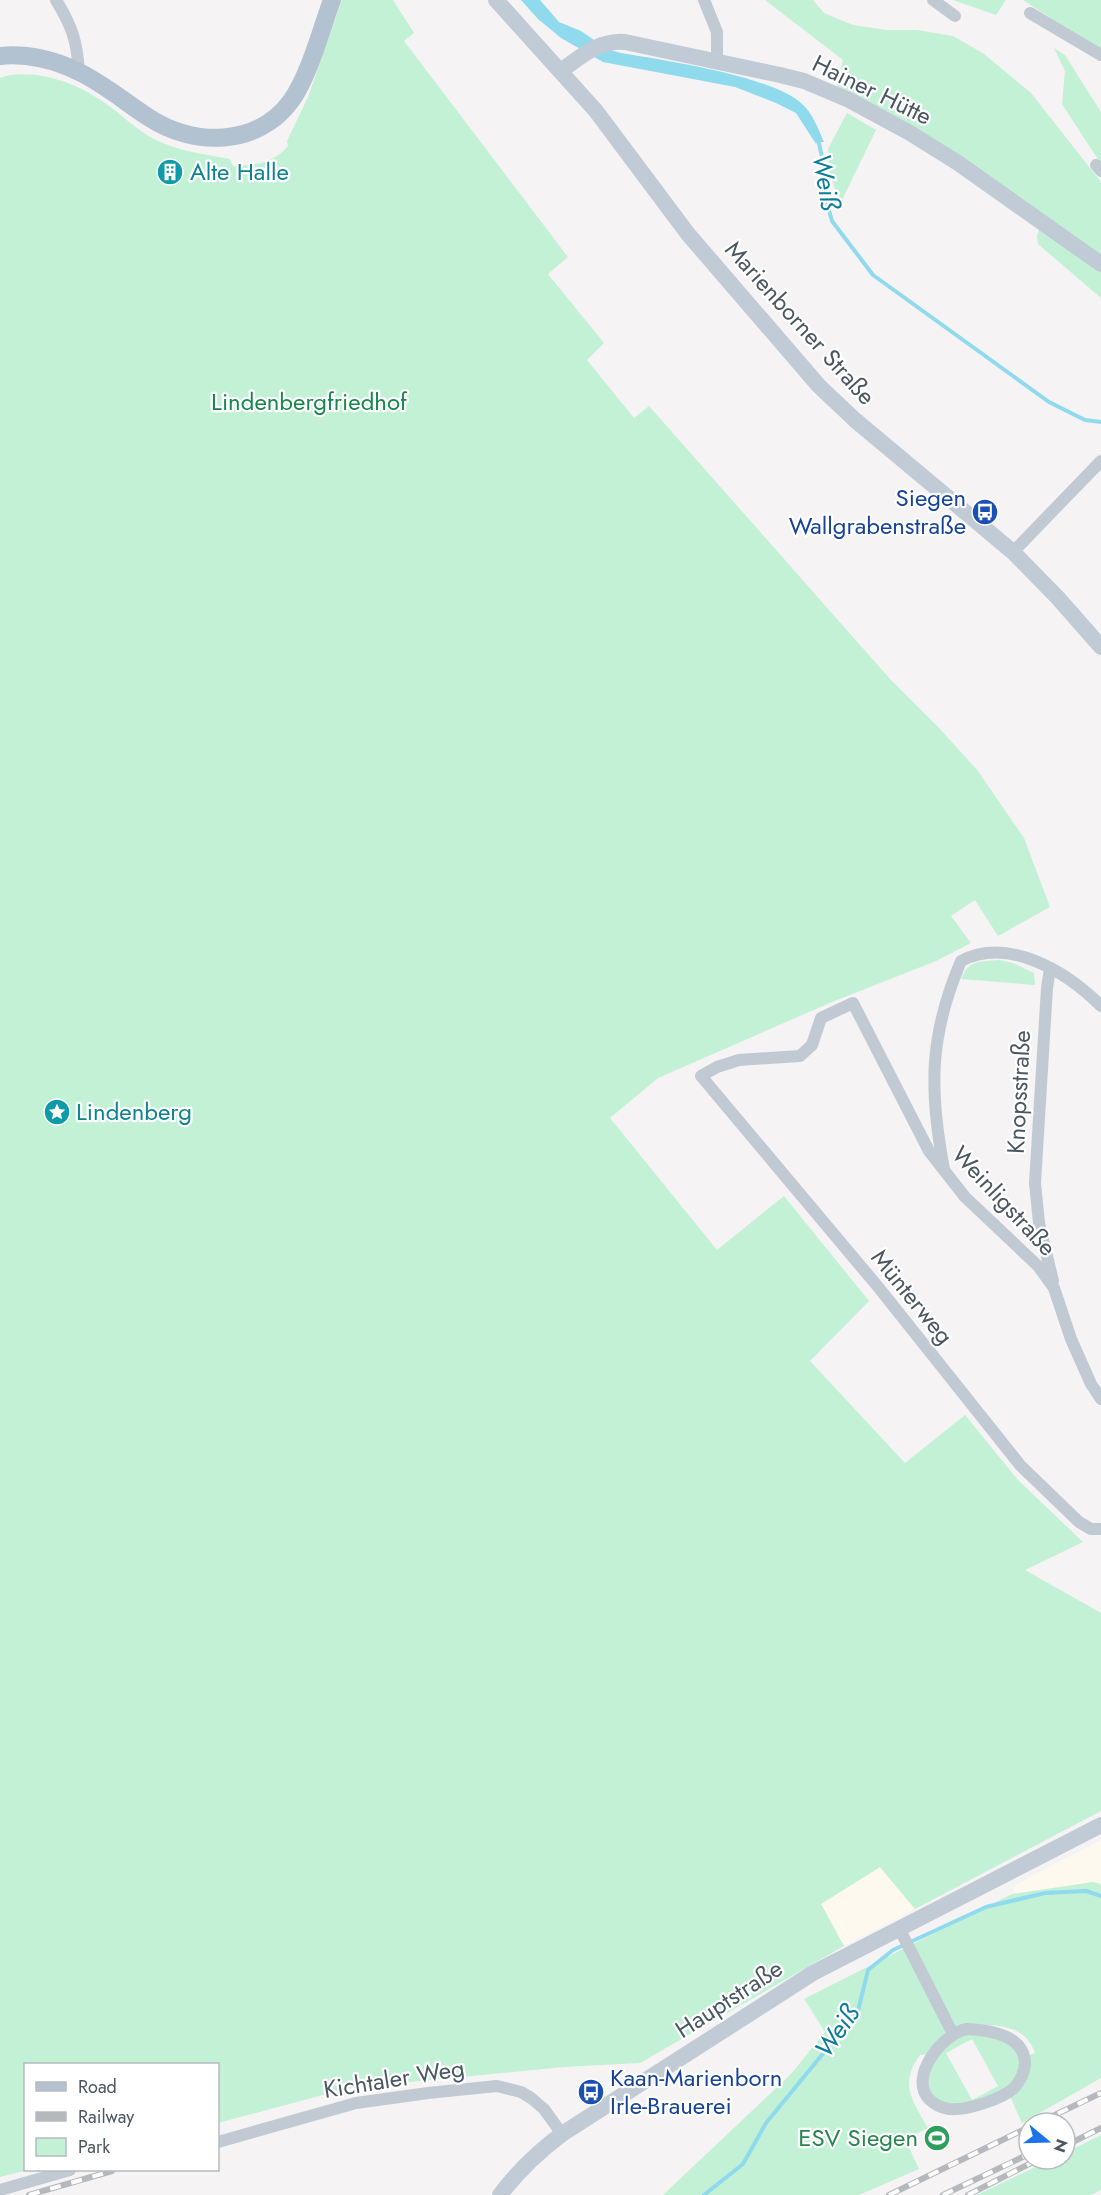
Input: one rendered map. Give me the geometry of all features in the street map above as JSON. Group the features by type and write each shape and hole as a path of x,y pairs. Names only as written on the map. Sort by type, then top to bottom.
{"main road":[{"path":"0,56 28,56 50,61 79,72 123,98 149,118 180,133 202,138 230,138 252,132 278,117 292,100 303,78 332,0"},
{"name":"Marienborner Straße","path":"496,0 603,120 688,234 819,386 855,420 1012,552 1059,598 1101,647"},
{"name":"Hainer Hütte","path":"561,71 604,43 625,42 804,81 849,100 910,133 1101,264"},
{"path":"902,1933 1101,1825"},
{"name":"Hauptstraße","path":"500,2195 516,2174 562,2134 780,1993 847,1955 902,1933"}],"street":[{"path":"56,0 70,22 77,46 79,72"},
{"path":"705,0 717,32 717,62"},
{"path":"933,0 955,16"},
{"path":"1030,13 1101,55"},
{"path":"1012,552 1101,461"},
{"path":"944,1171 936,1128 933,1085 934,1050 950,990 961,961 972,955 1004,951 1017,955 1050,969 1073,983 1101,1006"},
{"name":"Knopsstraße","path":"1050,969 1035,1183 1039,1223 1054,1288"},
{"name":"Weinligstraße","path":"701,1076 717,1067 739,1060 800,1056 812,1045 821,1018 853,1003 929,1151 965,1197 1038,1266 1054,1288 1071,1339 1101,1399"},
{"name":"Münterweg","path":"701,1076 872,1279 1020,1465 1079,1522 1091,1529 1101,1529"},
{"path":"902,1933 953,2034"},
{"path":"967,2029 984,2030 998,2033 1019,2047 1025,2057 1025,2068 1015,2087 979,2104 958,2109 936,2105 928,2098 923,2082 932,2054 944,2040 953,2034 967,2029"},
{"name":"Kichtaler Weg","path":"219,2142 356,2103 497,2086 510,2088 531,2098 544,2109 562,2134"},
{"path":"0,2190 63,2171"}],"shaded area":[{"path":"1101,1840 1101,1884 1093,1882 1012,1894 1015,1885"},
{"path":"880,1867 915,1909 844,1946 821,1904"}],"green space":[{"name":"Lindenbergfriedhof","path":"342,0 393,0 414,33 404,41 568,257 548,274 604,343 587,360 634,418 649,406 890,679 978,771 1024,838 1050,907 998,936 975,900 951,916 971,943 936,961 832,1002 658,1078 610,1118 717,1250 784,1196 869,1301 810,1361 905,1463 965,1415 1018,1480 1083,1542 1025,1570 1101,1613 1101,1811 915,1909 880,1867 821,1904 844,1946 640,2063 564,2067 349,2088 219,2123 219,2063 24,2063 24,2171 0,2177 0,78 28,74 64,82 97,98 154,139 191,152 230,159 233,166 256,164 270,160 283,152 288,146 287,141 308,97"},
{"path":"765,0 813,0 824,13 853,25 886,30 917,30 953,36 984,54 1031,93 1101,182 1101,298 1038,244 1037,236 1042,220 836,88 843,60"},
{"path":"953,0 1006,0 996,15"},
{"path":"1023,0 1101,0 1101,51"},
{"path":"1054,48 1065,55 1101,112 1101,164 1062,104 1065,71"},
{"path":"847,113 876,130 840,204 830,174 828,149"},
{"path":"999,960 1013,963 1034,973 1035,985 961,979 968,968 976,963"},
{"path":"1093,1882 1101,1884 1101,2078 1043,2111 1017,2112 1008,2092 948,2109 923,2090 932,2054 920,2055 910,2074 909,2083 913,2100 928,2128 905,2139 919,2169 859,2195 663,2195 791,2074 825,2032 804,1999 1012,1894","holes":["985,2025 1002,2027 1022,2034 1032,2045 1035,2053 1025,2057","972,2039 998,2086 972,2100 946,2053"]},
{"path":"1101,2135 1101,2190 1091,2195 977,2195 1027,2171 1077,2171 1077,2147"}],"water":[{"path":"521,0 540,0 559,22 581,31 607,49 742,77 786,93 809,111 824,142 816,144 796,113 735,87 603,62 561,38 538,19"}],"waterway":[{"name":"Weiß","path":"818,139 822,157 822,185 832,221 873,275 1049,402 1085,420 1101,422"},
{"name":"Weiß","path":"704,2195 743,2164 766,2123 858,2011 868,1970 893,1950 986,1907 1045,1893 1086,1891 1101,1896"}],"railway":[{"path":"1063,2111 1101,2093"},
{"path":"1077,2140 1101,2128"},
{"path":"889,2195 1017,2133"},
{"path":"943,2195 1017,2160"},
{"path":"968,2195 1017,2170"},
{"path":"29,2195 112,2171"}],"place":[{"name":"Alte Halle","path":"170,172"},
{"name":"Siegen Wallgrabenstraße","path":"985,512"},
{"name":"Lindenberg","path":"57,1112"},
{"name":"Kaan-Marienborn Irle-Brauerei","path":"591,2092"},
{"name":"ESV Siegen","path":"937,2138"}]}
